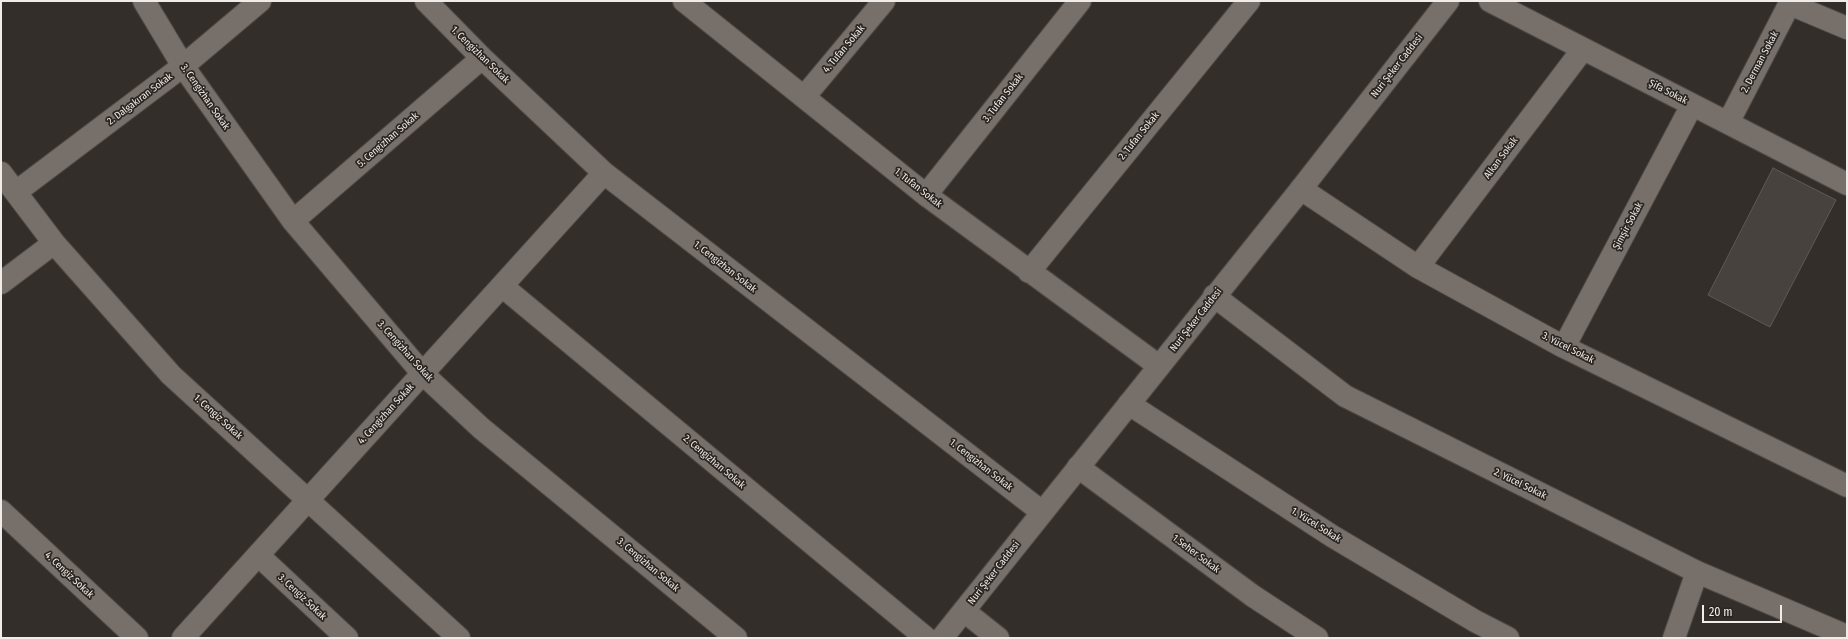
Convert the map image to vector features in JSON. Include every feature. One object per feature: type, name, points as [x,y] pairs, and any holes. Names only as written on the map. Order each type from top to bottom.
[{"type":"street","name":"3. Cengizhan Sokak","points":[[144,1],[183,66],[293,221],[423,374],[481,428],[736,638]]},
{"type":"street","name":"2. Dalgakıran Sokak","points":[[16,192],[183,66],[260,1]]},
{"type":"street","name":"1. Cengizhan Sokak","points":[[426,1],[482,58],[604,173],[1042,512]]},
{"type":"street","name":"1. Tufan Sokak","points":[[684,1],[926,196],[1159,366]]},
{"type":"street","name":"4. Tufan Sokak","points":[[804,97],[884,1]]},
{"type":"street","name":"3. Tufan Sokak","points":[[926,196],[1080,1]]},
{"type":"street","name":"2. Tufan Sokak","points":[[1029,272],[1249,1]]},
{"type":"street","name":"Nuri Şeker Caddesi","points":[[942,638],[1301,189],[1448,1]]},
{"type":"street","name":"Şifa Sokak","points":[[1490,1],[1847,184]]},
{"type":"street","points":[[1791,2],[1847,28]]},
{"type":"street","name":"2. Derman Sokak","points":[[1728,123],[1791,2]]},
{"type":"street","name":"Alkan Sokak","points":[[1418,267],[1583,49]]},
{"type":"street","name":"5. Cengizhan Sokak","points":[[293,221],[482,58]]},
{"type":"street","name":"Şimşir Sokak","points":[[1564,347],[1692,105]]},
{"type":"street","name":"1. Cengiz Sokak","points":[[1,173],[54,243],[171,374],[459,638]]},
{"type":"street","name":"4. Cengizhan Sokak","points":[[183,638],[604,173]]},
{"type":"street","name":"3. Yücel Sokak","points":[[1301,189],[1418,267],[1564,347],[1847,486]]},
{"type":"street","points":[[1,283],[54,243]]},
{"type":"street","name":"2. Cengizhan Sokak","points":[[502,286],[926,638]]},
{"type":"street","name":"2. Yücel Sokak","points":[[1214,296],[1345,396],[1697,572],[1847,636]]},
{"type":"street","name":"1. Yücel Sokak","points":[[1129,404],[1332,536],[1475,621],[1508,638]]},
{"type":"street","name":"1.Seher Sokak","points":[[1078,467],[1253,596],[1317,638]]},
{"type":"street","name":"4. Cengiz Sokak","points":[[1,511],[137,638]]},
{"type":"street","name":"3. Cengiz Sokak","points":[[258,555],[347,638]]},
{"type":"street","points":[[1674,638],[1697,572]]},
{"type":"street","points":[[964,611],[998,638]]},
{"type":"building","points":[[1773,168],[1836,200],[1770,327],[1708,295]]}]
